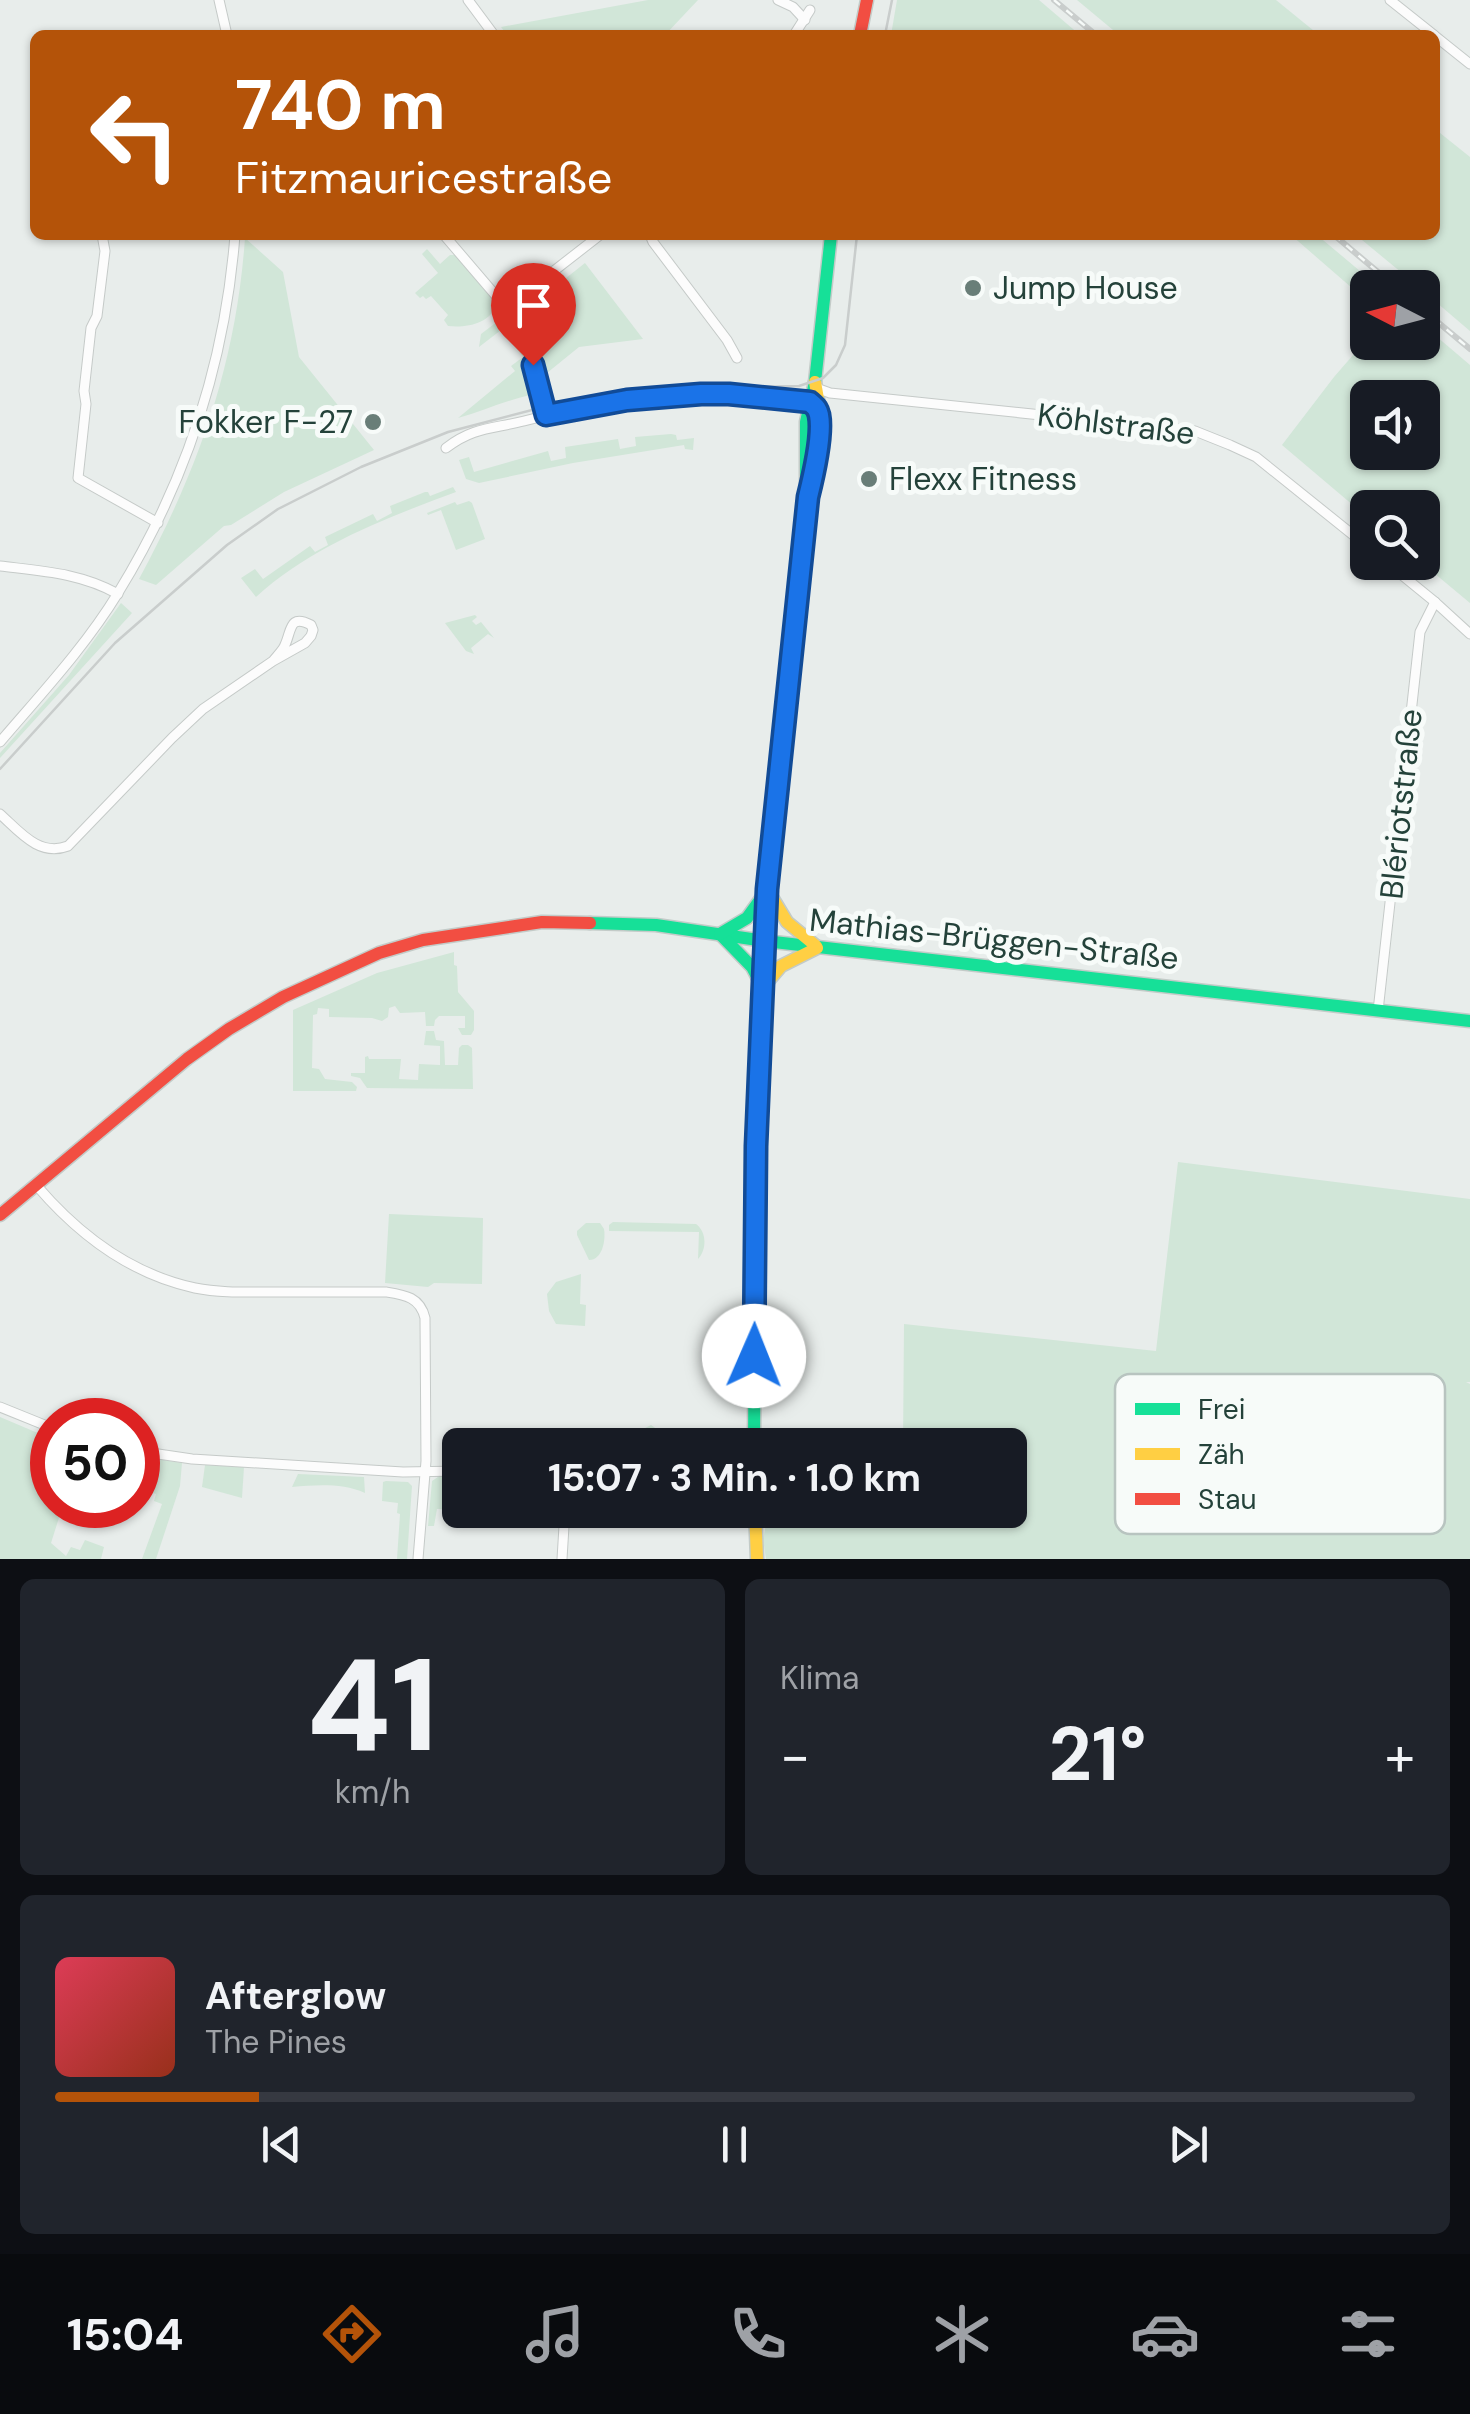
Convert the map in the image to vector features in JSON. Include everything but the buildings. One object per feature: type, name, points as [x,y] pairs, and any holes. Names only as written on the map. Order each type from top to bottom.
[{"type":"street","points":[[219,0],[226,30]]},
{"type":"street","points":[[468,0],[490,30]]},
{"type":"street","points":[[778,0],[808,15],[798,30]]},
{"type":"street","points":[[861,30],[867,0]]},
{"type":"street","points":[[1390,0],[1427,30]]},
{"type":"street","points":[[1411,0],[1411,16]]},
{"type":"street","points":[[1440,41],[1470,64]]},
{"type":"street","points":[[103,240],[106,252],[97,316],[90,328],[78,478],[158,523]]},
{"type":"street","points":[[0,742],[72,658],[118,594],[158,523],[188,452],[220,345],[235,240]]},
{"type":"street","points":[[448,240],[515,318],[527,342],[546,415]]},
{"type":"street","points":[[506,309],[594,240]]},
{"type":"street","points":[[653,240],[737,358]]},
{"type":"street","points":[[754,1428],[756,1146],[767,889],[807,502],[804,472],[815,406],[831,240]]},
{"type":"street","name":"Köhlstraße","points":[[446,448],[462,435],[596,404],[729,394],[815,406],[1195,431],[1256,458],[1350,533]]},
{"type":"street","points":[[0,566],[73,576],[118,594]]},
{"type":"street","points":[[1408,580],[1470,634]]},
{"type":"street","name":"Blériotstraße","points":[[1378,1010],[1420,632],[1435,602]]},
{"type":"street","points":[[0,814],[32,843],[47,850],[68,846],[204,710],[273,660],[306,643],[313,630],[310,625],[301,620],[295,622],[283,649],[273,660]]},
{"type":"street","points":[[763,987],[752,966],[720,934],[747,918],[767,889]]},
{"type":"street","points":[[763,987],[786,962],[818,948],[788,924],[767,889]]},
{"type":"street","name":"Mathias-Brüggen-Straße","points":[[0,1214],[187,1058],[282,997],[378,953],[423,940],[542,922],[656,925],[764,942],[1470,1021]]},
{"type":"street","points":[[37,1186],[90,1239],[114,1256],[170,1281],[224,1292],[386,1292],[412,1297],[425,1318],[426,1462],[418,1559]]},
{"type":"street","points":[[0,1407],[30,1419]]},
{"type":"street","points":[[160,1454],[403,1472],[442,1471]]},
{"type":"street","points":[[562,1559],[564,1528]]},
{"type":"street","points":[[756,1528],[757,1559]]},
{"type":"green space","points":[[648,0],[698,0],[670,30],[501,27]]},
{"type":"green space","points":[[897,0],[1039,0],[1074,30],[892,30]]},
{"type":"green space","points":[[1077,0],[1276,0],[1313,30],[1113,30]]},
{"type":"green space","points":[[1440,133],[1470,157],[1470,331],[1440,305],[1440,270],[1398,270],[1362,240],[1440,240]]},
{"type":"green space","points":[[247,240],[283,272],[299,357],[374,450],[284,492],[224,526],[156,585],[139,579],[197,456],[223,372]]},
{"type":"green space","points":[[1297,240],[1323,240],[1359,270],[1350,270],[1350,286]]},
{"type":"green space","points":[[427,249],[440,264],[456,255],[496,304],[489,316],[470,325],[448,326],[444,320],[448,315],[431,296],[420,298],[415,293],[438,273],[422,254]]},
{"type":"green space","points":[[585,263],[643,339],[579,347],[542,377],[522,313]]},
{"type":"green space","points":[[502,318],[508,320],[521,344],[531,395],[458,418],[515,371],[511,366],[523,357],[505,327],[479,347],[481,334]]},
{"type":"green space","points":[[1440,339],[1470,365],[1470,603],[1440,578],[1440,490],[1350,490],[1350,503],[1282,445],[1350,359],[1440,360]]},
{"type":"green space","points":[[671,434],[677,440],[694,438],[693,450],[685,449],[684,445],[479,483],[466,479],[459,460],[469,457],[474,472],[548,451],[551,461],[566,458],[565,447],[618,439],[620,449],[636,446],[635,437]]},
{"type":"green space","points":[[453,487],[456,492],[325,548],[256,597],[241,578],[255,569],[263,579],[310,546],[315,552],[328,545],[325,537],[373,514],[377,521],[392,513],[390,506],[425,492],[430,496]]},
{"type":"green space","points":[[455,502],[472,503],[485,539],[456,550],[441,510],[427,513]]},
{"type":"green space","points":[[121,603],[132,613],[0,758],[0,753],[69,675]]},
{"type":"green space","points":[[475,615],[472,621],[476,625],[481,622],[494,638],[488,634],[471,648],[474,654],[466,651],[445,623]]},
{"type":"green space","points":[[454,952],[458,992],[474,1011],[471,1035],[462,1035],[458,1028],[465,1028],[465,1016],[439,1016],[434,1026],[426,1026],[425,1012],[400,1013],[395,1006],[389,1008],[388,1017],[382,1021],[329,1017],[329,1009],[318,1008],[313,1015],[312,1068],[319,1069],[325,1079],[352,1082],[356,1091],[293,1091],[293,1010],[377,973]]},
{"type":"green space","points":[[426,1031],[434,1031],[436,1040],[444,1041],[445,1065],[458,1065],[462,1045],[472,1048],[473,1089],[367,1088],[360,1078],[351,1076],[365,1073],[368,1056],[401,1059],[399,1079],[418,1080],[419,1064],[440,1065],[440,1046],[424,1045]]},
{"type":"green space","points":[[1178,1162],[1470,1199],[1470,1382],[1466,1382],[1470,1384],[1470,1559],[766,1559],[765,1528],[1027,1528],[1027,1428],[903,1428],[904,1324],[1156,1351]]},
{"type":"green space","points":[[389,1214],[483,1218],[482,1284],[434,1283],[428,1287],[385,1283]]},
{"type":"green space","points":[[613,1222],[696,1224],[704,1236],[703,1251],[698,1259],[699,1232],[609,1231]]},
{"type":"green space","points":[[586,1223],[600,1223],[604,1229],[600,1253],[589,1260],[577,1235]]},
{"type":"green space","points":[[581,1274],[580,1304],[586,1305],[585,1326],[556,1324],[547,1294],[556,1282]]},
{"type":"green space","points":[[0,1417],[30,1430],[30,1528],[56,1528],[51,1543],[66,1556],[71,1547],[80,1550],[85,1540],[104,1547],[101,1559],[0,1559]]},
{"type":"green space","points":[[160,1460],[182,1463],[180,1486],[156,1559],[142,1559],[153,1528],[160,1528]]},
{"type":"green space","points":[[205,1465],[244,1467],[242,1498],[202,1487]]},
{"type":"green space","points":[[298,1474],[364,1477],[365,1493],[338,1486],[292,1487]]},
{"type":"green space","points":[[442,1475],[442,1509],[437,1509],[434,1526],[428,1526],[432,1481]]},
{"type":"green space","points":[[386,1481],[408,1482],[412,1486],[407,1559],[397,1559],[400,1514],[398,1503],[382,1501]]},
{"type":"tram line","points":[[886,30],[892,0]]},
{"type":"tram line","points":[[0,769],[115,643],[227,545],[278,509],[361,467],[448,432],[555,404],[661,389],[799,386],[823,378],[836,365],[845,345],[856,240]]},
{"type":"railway","points":[[1054,0],[1090,30]]},
{"type":"railway","points":[[1340,240],[1376,270]]},
{"type":"railway","points":[[1440,324],[1470,349]]},
{"type":"traffic: fast","points":[[806,489],[806,422],[815,382],[830,240]]},
{"type":"traffic: fast","points":[[754,1428],[756,1146],[767,889],[792,643]]},
{"type":"traffic: fast","points":[[720,934],[747,918],[765,893]]},
{"type":"traffic: fast","points":[[590,923],[656,925],[765,941],[1470,1021]]},
{"type":"traffic: fast","points":[[720,934],[752,967],[762,986]]},
{"type":"traffic: slow","points":[[792,643],[820,410],[815,382]]},
{"type":"traffic: slow","points":[[767,889],[787,922],[816,946]]},
{"type":"traffic: slow","points":[[763,987],[781,966],[817,948]]},
{"type":"traffic: slow","points":[[756,1528],[757,1559]]},
{"type":"traffic: jam","points":[[861,30],[867,0]]},
{"type":"traffic: jam","points":[[0,1215],[187,1059],[283,997],[379,953],[423,940],[542,922],[590,923]]},
{"type":"place","name":"Jump House","points":[[973,288]]},
{"type":"place","name":"Fokker F-27","points":[[373,422]]},
{"type":"place","name":"Flexx Fitness","points":[[869,479]]},
{"type":"route","points":[[533,365],[546,415],[627,400],[729,394],[810,402],[820,418],[808,497],[767,889],[756,1146],[754,1356]]}]
